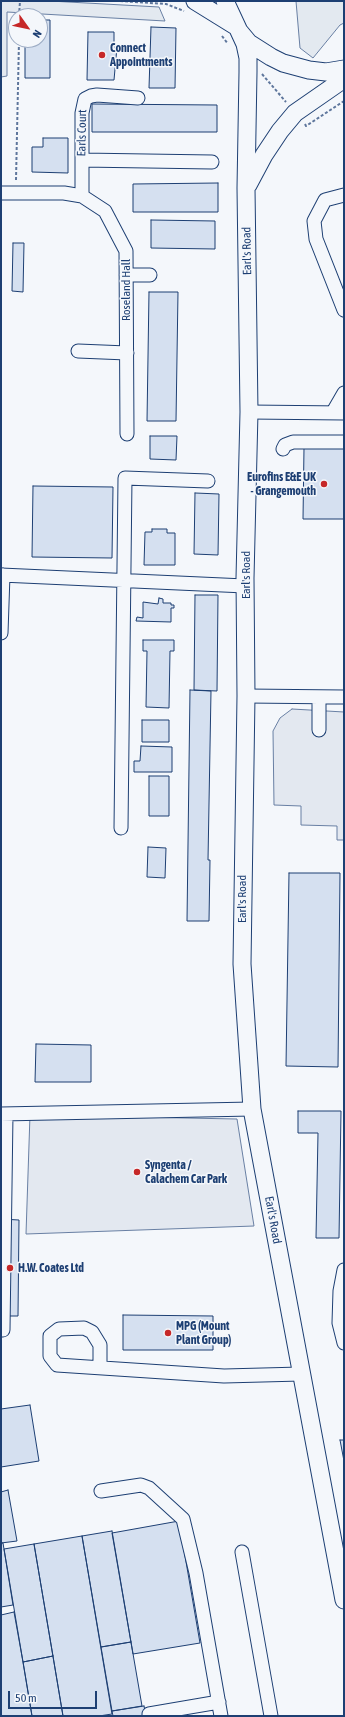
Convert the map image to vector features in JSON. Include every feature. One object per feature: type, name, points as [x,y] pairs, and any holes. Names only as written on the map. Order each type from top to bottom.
[{"type":"main road","points":[[195,1],[238,29]]},
{"type":"main road","points":[[225,1],[238,29],[249,43],[258,50],[283,63],[303,69],[320,71],[344,69]]},
{"type":"main road","name":"Earl's Road","points":[[238,29],[245,44],[248,58],[246,188],[249,412],[245,586],[246,696],[242,964],[252,1110],[344,1600]]},
{"type":"main road","points":[[246,188],[272,143],[295,113],[344,79]]},
{"type":"street","name":"Earls Court","points":[[82,196],[82,113],[84,99],[97,95],[138,98]]},
{"type":"street","points":[[82,160],[212,162]]},
{"type":"street","name":"Roseland Hall","points":[[1,193],[64,193],[82,196],[105,211],[126,250],[128,434]]},
{"type":"street","points":[[344,196],[325,200],[314,221],[316,239],[344,310]]},
{"type":"street","points":[[126,275],[150,275]]},
{"type":"street","points":[[78,351],[127,353]]},
{"type":"street","points":[[249,412],[339,413],[344,393]]},
{"type":"street","points":[[283,449],[285,445],[293,442],[344,442]]},
{"type":"street","points":[[121,828],[125,478],[208,480]]},
{"type":"street","points":[[1,633],[2,575],[245,586]]},
{"type":"street","points":[[246,696],[344,697]]},
{"type":"street","points":[[319,697],[319,730]]},
{"type":"street","points":[[1,1330],[3,1330],[4,1114],[252,1110]]},
{"type":"street","points":[[344,1270],[340,1291],[339,1323],[344,1343]]},
{"type":"street","points":[[100,1367],[224,1376],[301,1374]]},
{"type":"street","points":[[102,1491],[141,1485],[149,1488],[183,1519],[196,1573],[221,1716]]},
{"type":"street","points":[[242,1552],[272,1716]]},
{"type":"street","points":[[148,1714],[219,1702]]},
{"type":"path","points":[[16,193],[19,48]]},
{"type":"shaded area","points":[[1,1],[50,1],[159,7],[165,21],[48,14],[48,8],[8,8],[7,76],[1,77]]},
{"type":"shaded area","points":[[296,1],[344,1],[344,23],[340,25],[313,58],[300,48]]},
{"type":"shaded area","points":[[292,709],[344,712],[344,840],[337,840],[337,826],[301,825],[301,806],[274,805],[273,731],[280,718]]},
{"type":"shaded area","name":"Syngenta / Calachem Car Park","points":[[30,1115],[237,1119],[254,1226],[26,1234]]},
{"type":"building","points":[[48,20],[50,20],[50,78],[25,78],[25,48],[48,48]]},
{"type":"building","points":[[151,27],[176,28],[175,88],[149,88]]},
{"type":"building","name":"Connect Appointments","points":[[88,32],[114,32],[114,47],[117,47],[114,80],[87,80]]},
{"type":"building","points":[[92,104],[217,105],[217,132],[92,132]]},
{"type":"building","points":[[43,138],[68,138],[68,173],[32,172],[32,147],[43,147]]},
{"type":"building","points":[[218,183],[218,212],[133,212],[133,184]]},
{"type":"building","points":[[151,220],[215,221],[215,249],[151,248]]},
{"type":"building","points":[[13,243],[24,243],[23,292],[12,291]]},
{"type":"building","points":[[149,292],[178,292],[176,421],[147,421]]},
{"type":"building","points":[[150,436],[177,436],[176,460],[150,459]]},
{"type":"building","name":"Eurofins E&E UK - Grangemouth","points":[[304,448],[344,448],[344,519],[303,519]]},
{"type":"building","points":[[33,486],[113,487],[112,558],[32,557]]},
{"type":"building","points":[[195,493],[219,494],[218,555],[194,554]]},
{"type":"building","points":[[152,529],[167,529],[167,533],[175,533],[175,565],[144,565],[145,532],[152,532]]},
{"type":"building","points":[[195,595],[218,595],[217,691],[194,690]]},
{"type":"building","points":[[159,598],[163,599],[163,603],[171,603],[171,605],[174,605],[174,608],[171,608],[171,622],[136,621],[137,617],[143,618],[143,602],[158,604]]},
{"type":"building","points":[[143,640],[174,640],[174,651],[170,651],[169,708],[146,707],[147,651],[143,651]]},
{"type":"building","points":[[190,690],[211,691],[208,860],[210,860],[209,921],[187,921]]},
{"type":"building","points":[[142,720],[169,720],[169,742],[142,742]]},
{"type":"building","points":[[141,746],[172,747],[172,772],[134,772],[134,761],[140,761]]},
{"type":"building","points":[[149,776],[169,776],[169,816],[149,816]]},
{"type":"building","points":[[148,847],[166,848],[165,878],[147,877]]},
{"type":"building","points":[[289,873],[340,873],[338,1067],[286,1066]]},
{"type":"building","points":[[36,1044],[91,1045],[91,1082],[35,1082]]},
{"type":"building","points":[[298,1111],[341,1111],[339,1238],[316,1238],[318,1133],[298,1133]]},
{"type":"building","name":"H.W. Coates Ltd","points":[[1,1219],[19,1220],[18,1316],[1,1316]]},
{"type":"building","name":"MPG (Mount Plant Group)","points":[[123,1315],[213,1316],[213,1350],[123,1350]]},
{"type":"building","points":[[30,1405],[39,1461],[1,1467],[1,1409]]},
{"type":"building","points":[[340,1440],[344,1440],[344,1461]]},
{"type":"building","points":[[8,1490],[17,1541],[1,1543],[1,1492]]},
{"type":"building","points":[[179,1521],[200,1643],[133,1654],[112,1533]]},
{"type":"building","points":[[112,1531],[131,1642],[101,1647],[82,1536]]},
{"type":"building","points":[[82,1536],[112,1714],[99,1716],[63,1716],[34,1544]]},
{"type":"building","points":[[1,1543],[3,1543],[13,1605],[1,1607]]},
{"type":"building","points":[[34,1544],[53,1656],[23,1662],[4,1549]]},
{"type":"building","points":[[14,1612],[32,1716],[1,1716],[1,1615]]},
{"type":"building","points":[[131,1642],[142,1706],[112,1711],[101,1647]]},
{"type":"building","points":[[53,1656],[63,1716],[32,1716],[23,1662]]},
{"type":"building","points":[[144,1706],[146,1716],[113,1716],[112,1711]]},
{"type":"place","name":"Connect Appointments","points":[[102,55]]},
{"type":"place","name":"Eurofins E&E UK - Grangemouth","points":[[324,484]]},
{"type":"place","name":"Syngenta / Calachem Car Park","points":[[137,1172]]},
{"type":"place","name":"H.W. Coates Ltd","points":[[10,1268]]},
{"type":"place","name":"MPG (Mount Plant Group)","points":[[168,1333]]}]
